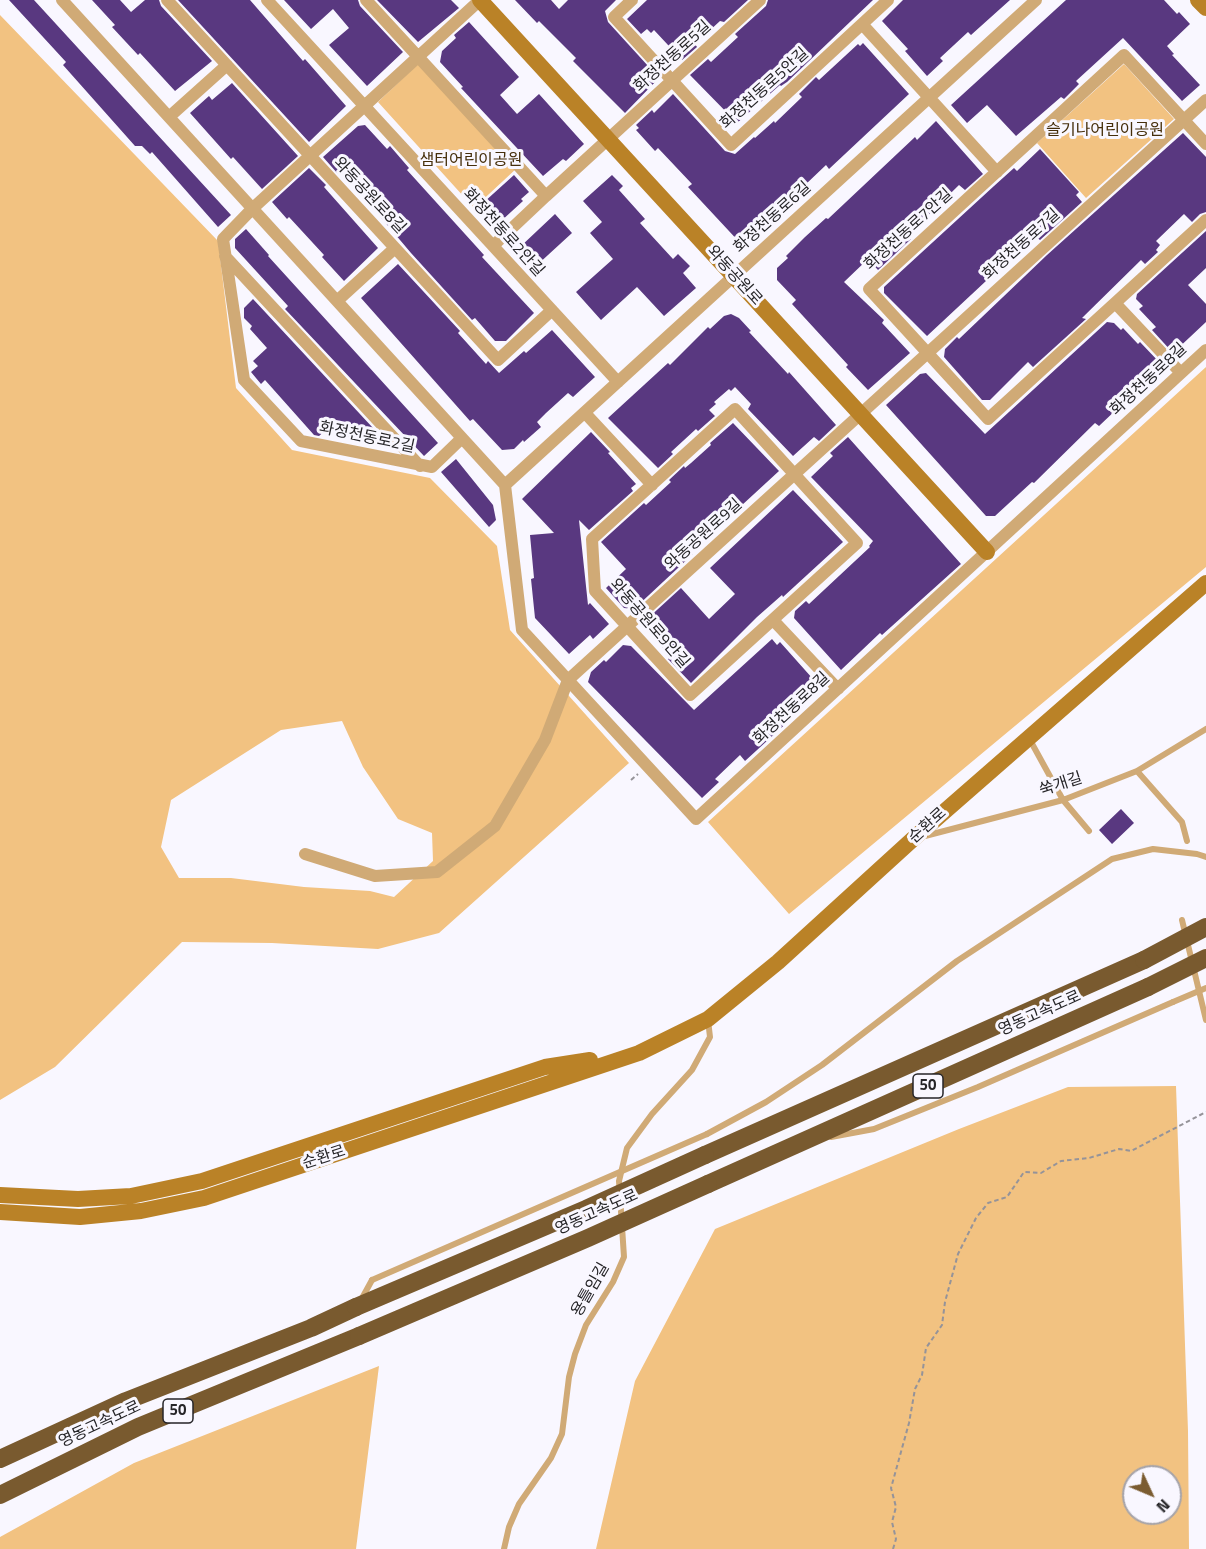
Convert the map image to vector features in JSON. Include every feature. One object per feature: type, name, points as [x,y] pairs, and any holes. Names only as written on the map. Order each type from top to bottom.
[{"type":"highway","name":"영동고속도로","points":[[0,1459],[126,1401],[311,1328],[586,1209],[1144,960],[1206,927]]},
{"type":"highway","name":"영동고속도로","points":[[0,1495],[138,1427],[588,1238],[1148,987],[1206,958]]},
{"type":"main road","name":"와동공원로","points":[[480,0],[987,552]]},
{"type":"main road","points":[[1198,0],[1206,8]]},
{"type":"main road","name":"순환로","points":[[0,1212],[80,1217],[141,1211],[204,1198],[639,1053],[708,1019],[778,962],[913,839],[1206,583]]},
{"type":"main road","name":"순환로","points":[[0,1195],[78,1198],[131,1196],[202,1181],[545,1067],[639,1053]]},
{"type":"street","points":[[62,0],[505,485]]},
{"type":"street","name":"와동공원로8길","points":[[166,0],[498,360],[552,310]]},
{"type":"street","name":"화정천동로2안길","points":[[267,0],[618,382]]},
{"type":"street","points":[[366,0],[546,196]]},
{"type":"street","name":"화정천동로2길","points":[[420,466],[302,441],[244,380],[223,239],[252,208],[480,0]]},
{"type":"street","name":"화정천동로5안길","points":[[632,0],[614,17],[731,145],[888,0]]},
{"type":"street","name":"화정천동로5길","points":[[609,138],[760,0]]},
{"type":"street","name":"화정천동로6길","points":[[505,485],[1036,0]]},
{"type":"street","points":[[862,24],[997,172]]},
{"type":"street","name":"화정천동로7안길","points":[[1206,144],[1125,55],[869,289],[988,419],[1206,220]]},
{"type":"street","points":[[169,117],[226,65]]},
{"type":"street","name":"화정천동로7길","points":[[861,414],[1206,100]]},
{"type":"street","points":[[493,246],[609,138]]},
{"type":"street","points":[[337,301],[395,248]]},
{"type":"street","name":"화정천동로2길","points":[[225,256],[420,466]]},
{"type":"street","points":[[1115,303],[1181,374]]},
{"type":"street","name":"화정천동로8길","points":[[505,485],[522,630],[696,819],[1206,350]]},
{"type":"street","name":"와동공원로9안길","points":[[735,409],[795,475],[857,543],[690,695],[595,591],[592,539],[735,409]]},
{"type":"street","points":[[585,413],[652,485]]},
{"type":"street","name":"와동공원로9길","points":[[568,680],[861,414]]},
{"type":"street","points":[[420,466],[432,467],[462,438]]},
{"type":"street","points":[[772,620],[838,689]]},
{"type":"street","points":[[305,854],[375,876],[437,872],[495,826],[545,740],[568,680]]},
{"type":"lane","name":"쑥개길","points":[[913,839],[1064,800],[1137,771],[1206,729]]},
{"type":"lane","points":[[1029,737],[1064,800],[1089,831]]},
{"type":"lane","points":[[1137,771],[1182,822],[1187,842]]},
{"type":"lane","points":[[356,1307],[372,1280],[707,1134],[766,1102],[822,1065],[957,961],[1112,859],[1153,849],[1206,857]]},
{"type":"lane","points":[[1182,920],[1206,1020]]},
{"type":"lane","points":[[804,1142],[874,1129],[978,1087],[1206,988]]},
{"type":"lane","name":"용틀임길","points":[[504,1549],[509,1527],[519,1504],[551,1458],[562,1434],[569,1377],[575,1354],[586,1325],[613,1282],[624,1257],[620,1181],[627,1148],[652,1114],[692,1070],[710,1037],[708,1019]]},
{"type":"path","points":[[893,1549],[896,1539],[892,1522],[896,1507],[891,1488],[909,1423],[915,1389],[922,1375],[926,1348],[942,1325],[945,1302],[958,1254],[976,1218],[988,1203],[1007,1197],[1024,1172],[1041,1173],[1061,1161],[1089,1158],[1119,1149],[1131,1151],[1206,1112]]},
{"type":"green space","points":[[0,15],[218,241],[236,388],[292,450],[430,478],[497,546],[510,630],[629,763],[439,933],[378,949],[272,943],[182,942],[55,1067],[0,1100]],"holes":[[[342,721],[363,767],[398,819],[432,833],[433,861],[394,897],[370,891],[304,887],[231,878],[179,878],[161,847],[171,800],[281,730]]]},
{"type":"green space","name":"샘터어린이공원","points":[[420,62],[517,168],[474,208],[378,102]]},
{"type":"green space","name":"슬기나어린이공원","points":[[1124,64],[1174,119],[1086,198],[1037,143]]},
{"type":"green space","points":[[1206,367],[1206,567],[789,914],[708,822]]},
{"type":"green space","points":[[1176,1086],[1188,1431],[1189,1549],[596,1549],[635,1381],[715,1229],[1068,1087]]},
{"type":"green space","points":[[379,1366],[356,1549],[0,1549],[0,1537],[134,1463]]},
{"type":"building","points":[[9,0],[34,0],[231,215],[218,227],[152,152],[150,154],[142,146],[135,146],[63,65],[66,62]]},
{"type":"building","points":[[92,0],[120,0],[131,12],[145,0],[159,0],[161,6],[212,61],[175,91],[112,27],[115,25]]},
{"type":"building","points":[[178,0],[250,0],[346,106],[309,142]]},
{"type":"building","points":[[284,0],[358,0],[360,6],[403,52],[367,86],[329,45],[349,28],[333,9],[311,29]]},
{"type":"building","points":[[377,0],[451,0],[459,8],[418,42]]},
{"type":"building","points":[[515,0],[551,0],[559,9],[568,0],[616,0],[605,11],[608,22],[659,78],[625,113],[573,61],[576,58]]},
{"type":"building","points":[[647,0],[748,0],[724,22],[720,21],[695,44],[697,47],[682,60],[654,30],[651,33],[647,29],[641,34],[627,19]]},
{"type":"building","points":[[768,0],[873,0],[787,82],[780,85],[737,123],[690,75],[708,59],[711,62],[738,37],[735,34],[766,6]]},
{"type":"building","points":[[903,0],[1010,0],[971,35],[968,32],[940,58],[943,61],[927,76],[905,51],[908,49],[882,21]]},
{"type":"building","points":[[1066,0],[1164,0],[1190,24],[1167,46],[1174,54],[1172,55],[1200,85],[1182,101],[1123,38],[1076,81],[1079,84],[1064,99],[1061,97],[1016,136],[987,105],[967,123],[951,105]]},
{"type":"building","points":[[469,22],[519,77],[500,95],[517,114],[539,94],[584,144],[566,161],[563,159],[543,176],[461,88],[463,87],[440,62],[442,51],[456,38],[454,35]]},
{"type":"building","points":[[863,43],[909,94],[829,169],[826,165],[742,245],[688,187],[692,184],[658,148],[655,151],[636,130],[639,128],[636,125],[652,110],[654,113],[673,94],[725,151],[735,154],[774,121],[775,123],[802,97],[799,94],[816,77],[819,80],[858,44],[860,46]]},
{"type":"building","points":[[232,83],[298,156],[262,189],[233,157],[231,159],[190,113],[209,96],[212,100]]},
{"type":"building","points":[[936,121],[983,174],[965,190],[959,185],[908,235],[911,239],[878,270],[868,259],[844,282],[884,320],[882,323],[910,353],[868,390],[792,304],[796,300],[777,280],[777,268],[805,237],[826,218],[828,219],[915,137],[917,140]]},
{"type":"building","points":[[365,125],[387,149],[390,146],[409,168],[407,170],[484,255],[482,257],[534,313],[506,341],[495,341],[475,318],[472,320],[345,175],[340,172],[338,174],[323,157],[358,126]]},
{"type":"building","points":[[1183,133],[1206,157],[1206,212],[1200,214],[1192,222],[1184,214],[1156,241],[1160,245],[1156,250],[1158,252],[1145,264],[1141,260],[1082,318],[1086,319],[1033,367],[1028,362],[990,400],[982,400],[944,357],[945,349],[957,337],[959,339],[1047,255]]},
{"type":"building","points":[[1040,149],[1079,192],[1076,195],[1082,202],[1040,240],[1036,237],[1018,255],[1016,253],[927,336],[884,293],[884,287],[1014,168],[1017,171]]},
{"type":"building","points":[[309,168],[378,248],[344,281],[322,257],[324,255],[272,202]]},
{"type":"building","points":[[514,175],[529,192],[521,199],[523,201],[500,222],[483,203]]},
{"type":"building","points":[[612,175],[623,186],[619,190],[645,219],[640,223],[673,259],[678,254],[690,266],[683,273],[696,288],[664,316],[637,287],[601,320],[576,292],[613,259],[590,233],[602,222],[583,201]]},
{"type":"building","points":[[555,214],[572,233],[536,266],[520,247]]},
{"type":"building","points":[[246,229],[438,443],[424,456],[285,309],[288,306],[235,248],[235,239]]},
{"type":"building","points":[[1206,231],[1206,268],[1188,285],[1206,304],[1206,322],[1173,353],[1152,330],[1156,327],[1139,309],[1143,306],[1136,299],[1137,294]]},
{"type":"building","points":[[398,264],[460,331],[458,333],[486,364],[488,361],[499,373],[552,330],[595,377],[573,397],[568,393],[546,413],[537,422],[541,427],[524,442],[523,440],[514,449],[502,450],[473,419],[470,421],[361,298]]},
{"type":"building","points":[[253,299],[386,442],[382,446],[349,438],[334,423],[319,436],[314,435],[265,380],[261,384],[251,372],[258,366],[253,361],[267,348],[250,329],[252,326],[244,318],[244,308]]},
{"type":"building","points":[[731,314],[739,318],[751,331],[749,332],[788,374],[789,372],[836,425],[819,441],[814,437],[793,456],[748,409],[751,404],[735,387],[731,391],[729,389],[714,402],[716,404],[709,410],[715,416],[698,431],[696,429],[671,452],[673,454],[658,468],[608,418],[668,363],[670,365],[708,327],[710,329],[724,316]]},
{"type":"building","points":[[1107,322],[1114,323],[1121,330],[1123,328],[1161,364],[1116,406],[1118,408],[1099,426],[1095,423],[1034,483],[1032,482],[995,516],[986,516],[886,405],[920,374],[926,373],[985,434]]},
{"type":"building","points":[[733,423],[779,471],[691,552],[693,554],[634,609],[624,608],[606,588],[626,569],[601,542],[644,503],[646,505],[671,482],[669,480],[684,466],[685,468],[691,463]]},
{"type":"building","points":[[591,432],[636,484],[631,488],[633,491],[589,530],[579,520],[588,605],[590,603],[609,624],[593,639],[590,635],[569,654],[535,618],[530,535],[554,533],[522,499]]},
{"type":"building","points":[[848,437],[961,564],[882,635],[880,633],[841,670],[794,618],[795,611],[806,601],[809,604],[870,547],[873,541],[811,477],[833,456],[830,453]]},
{"type":"building","points":[[456,459],[493,505],[496,520],[489,527],[441,472]]},
{"type":"building","points":[[793,490],[843,542],[783,597],[782,595],[757,617],[691,683],[668,659],[671,657],[645,628],[646,620],[681,588],[709,619],[735,594],[710,568]]},
{"type":"building","points":[[772,639],[777,645],[780,642],[821,688],[745,761],[740,755],[715,779],[719,782],[702,798],[588,682],[591,672],[604,660],[606,662],[623,645],[631,646],[694,710]]},
{"type":"building","points":[[1121,809],[1134,823],[1112,844],[1099,830]]}]
